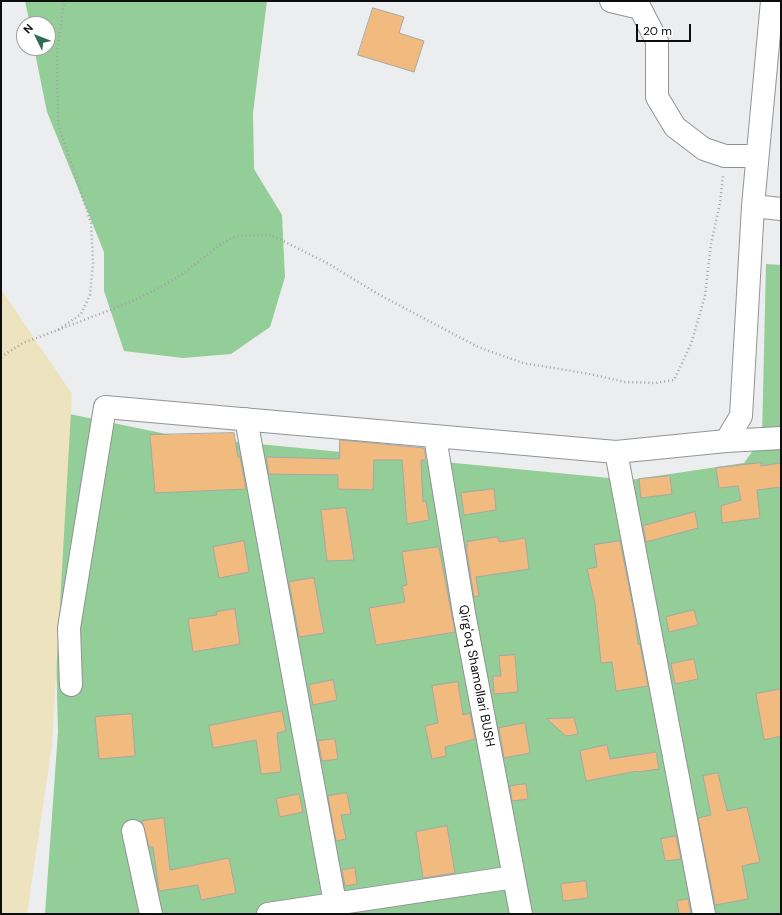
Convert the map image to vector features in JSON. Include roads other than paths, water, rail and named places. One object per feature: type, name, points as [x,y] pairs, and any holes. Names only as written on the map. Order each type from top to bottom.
[{"type":"street","points":[[611,1],[640,8],[657,41],[657,97],[675,127],[704,149],[725,156],[757,156]]},
{"type":"street","points":[[726,441],[741,416],[753,206],[772,1]]},
{"type":"street","points":[[753,206],[781,209]]},
{"type":"street","points":[[71,686],[69,628],[105,407],[616,452],[726,441],[781,438]]},
{"type":"street","points":[[246,419],[336,909]]},
{"type":"street","name":"Qirg'oq Shamollari BUSH","points":[[435,436],[464,613],[521,914]]},
{"type":"street","points":[[616,452],[704,914]]},
{"type":"street","points":[[133,831],[151,914]]},
{"type":"street","points":[[268,914],[336,909],[514,877]]}]
